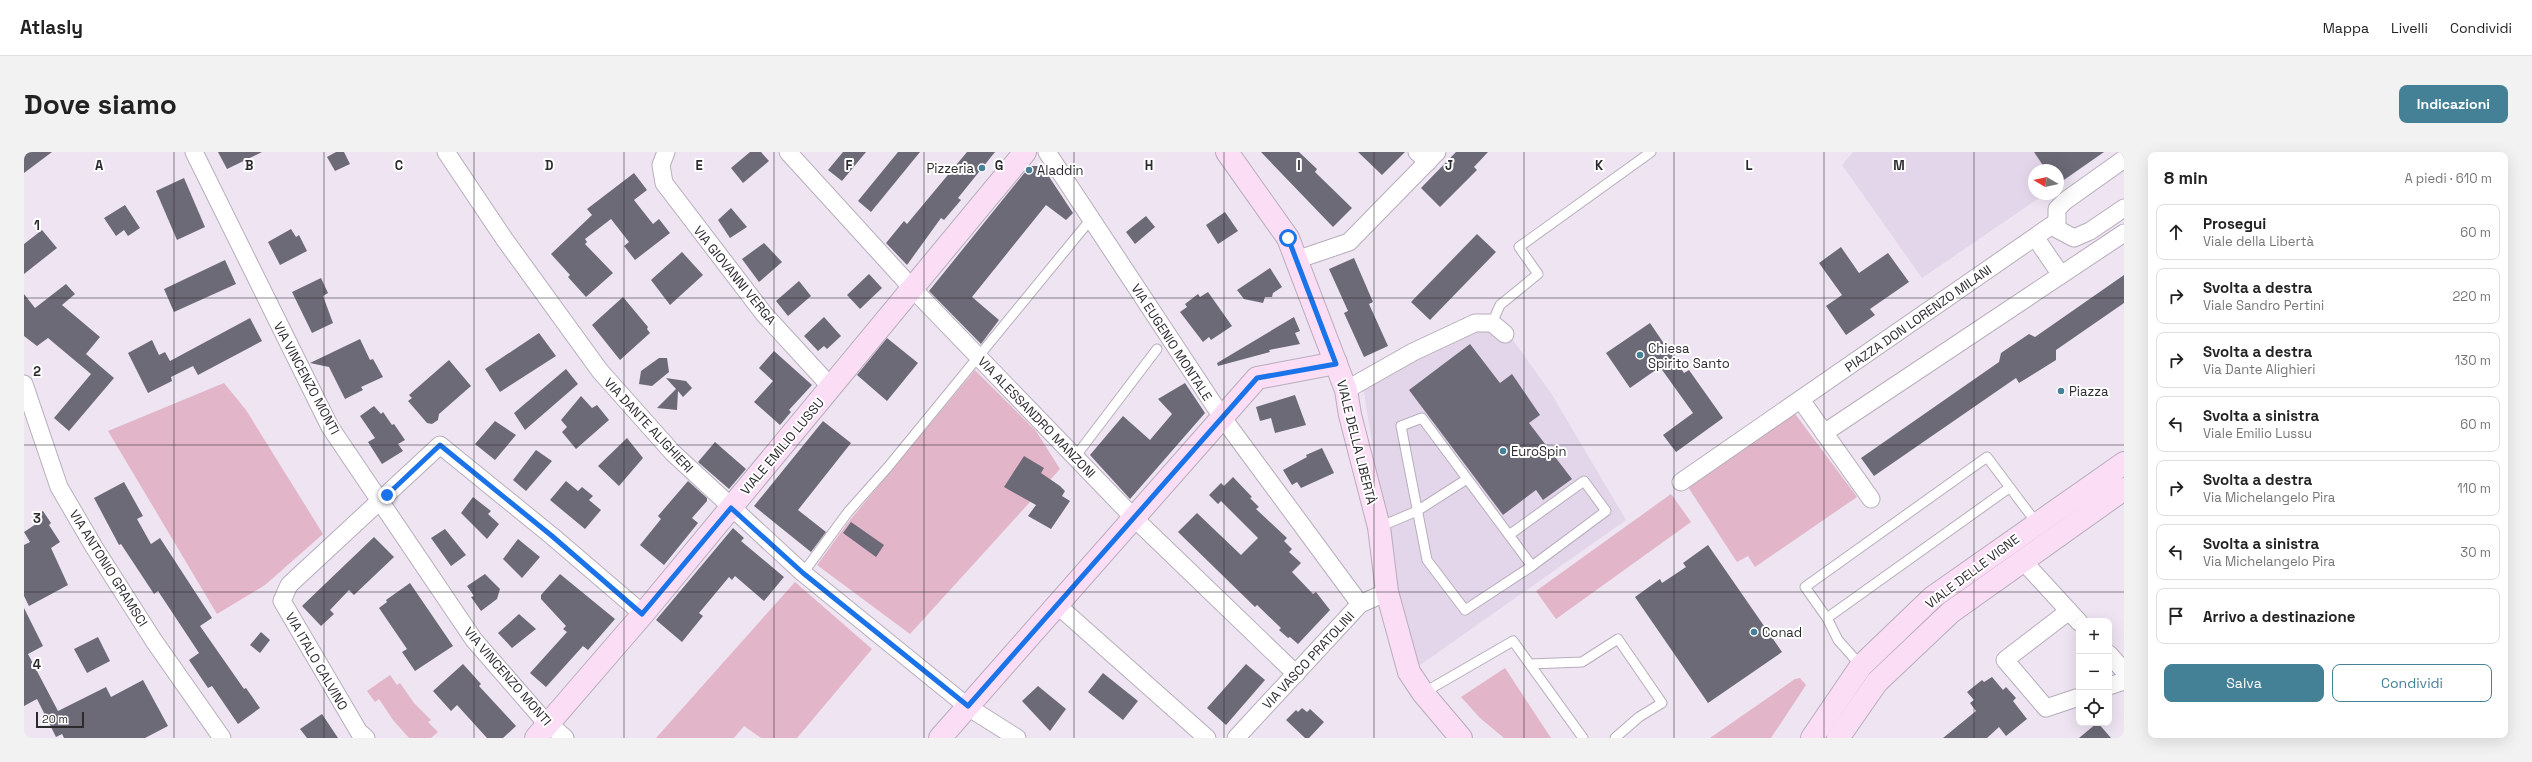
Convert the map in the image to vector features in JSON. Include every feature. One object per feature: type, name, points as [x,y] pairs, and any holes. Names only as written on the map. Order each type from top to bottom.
[{"type":"street","name":"VIA VINCENZO MONTI","points":[[194,152],[330,427],[381,500],[474,640],[542,731],[565,738]]},
{"type":"street","name":"VIA DANTE ALIGHIERI","points":[[446,152],[505,240],[600,371],[673,453],[803,573],[968,706],[1017,738]]},
{"type":"street","name":"VIA GIOVANNI VERGA","points":[[666,152],[661,165],[664,183],[764,314],[831,387]]},
{"type":"street","name":"VIA ALESSANDRO MANZONI","points":[[788,152],[912,288],[1133,517],[1296,674]]},
{"type":"street","name":"VIALE EMILIO LUSSU","points":[[542,731],[731,508],[1025,152]]},
{"type":"street","name":"VIA EUGENIO MONTALE","points":[[1047,152],[1222,417],[1360,604]]},
{"type":"street","name":"VIALE DELLA LIBERTÀ","points":[[1229,153],[1288,238],[1346,390],[1350,415],[1379,527],[1387,592],[1409,672],[1422,694],[1461,738]]},
{"type":"street","points":[[1296,260],[1349,242],[1427,155]]},
{"type":"street","points":[[2124,159],[2065,201],[2057,209],[2057,229],[2074,238],[2090,231],[2124,208]]},
{"type":"street","name":"PIAZZA DON LORENZO MILANI","points":[[1681,482],[2056,223]]},
{"type":"street","points":[[1824,432],[2124,233]]},
{"type":"street","points":[[2035,237],[2061,275]]},
{"type":"street","points":[[1346,390],[1413,352],[1475,323],[1498,328]]},
{"type":"street","points":[[940,738],[1056,604],[1257,378],[1336,364]]},
{"type":"street","name":"VIA ANTONIO GRAMSCI","points":[[24,384],[59,487],[94,547],[154,641],[222,738]]},
{"type":"street","points":[[1801,400],[1871,499]]},
{"type":"street","points":[[381,500],[440,445],[552,536],[642,614]]},
{"type":"street","name":"VIALE DELLE VIGNE","points":[[1812,738],[1861,666],[1933,597],[2124,463]]},
{"type":"street","name":"VIALE DELLE VIGNE","points":[[1838,738],[1877,682],[1951,612],[2124,489]]},
{"type":"street","name":"VIA ITALO CALVINO","points":[[366,738],[360,732],[282,601],[289,585],[381,500]]},
{"type":"street","points":[[2023,560],[2074,616],[2005,660],[2046,708],[2076,698]]},
{"type":"street","name":"VIA VASCO PRATOLINI","points":[[1236,738],[1360,604],[1387,592]]},
{"type":"street","points":[[1056,604],[1207,738]]},
{"type":"street","points":[[2112,657],[2124,671]]},
{"type":"street","points":[[2112,685],[2124,681]]},
{"type":"lane","points":[[1498,328],[1500,305],[1538,274],[1520,247],[1651,152]]},
{"type":"lane","points":[[803,573],[848,512],[888,467],[1091,219]]},
{"type":"lane","points":[[1075,457],[1157,349]]},
{"type":"lane","points":[[1509,536],[1584,480],[1606,511],[1532,566],[1465,610],[1427,560],[1401,426],[1422,418],[1509,536],[1532,566]]},
{"type":"lane","points":[[1877,682],[1838,640],[1827,618],[1805,587],[1987,457],[2050,541]]},
{"type":"lane","points":[[1379,527],[1417,511],[1467,479]]},
{"type":"lane","points":[[1827,618],[2009,488]]},
{"type":"lane","points":[[1530,664],[1582,662],[1618,638],[1662,703],[1639,717],[1615,738]]},
{"type":"lane","points":[[1422,694],[1513,641],[1583,738]]},
{"type":"shaded area","points":[[1853,152],[2104,152],[2064,181],[2064,164],[2028,164],[2028,200],[2036,200],[1922,278],[1842,165]]},
{"type":"shaded area","points":[[1489,327],[1510,336],[1551,393],[1626,520],[1416,668],[1395,587],[1362,380],[1463,329]]},
{"type":"shaded area","points":[[975,370],[1036,431],[1060,469],[910,634],[817,565],[850,520]]},
{"type":"shaded area","points":[[224,383],[246,410],[323,534],[265,585],[217,614],[108,431]]},
{"type":"shaded area","points":[[1793,411],[1857,497],[1755,567],[1748,556],[1737,562],[1686,484]]},
{"type":"shaded area","points":[[1671,494],[1691,522],[1556,619],[1536,591]]},
{"type":"shaded area","points":[[795,582],[872,649],[797,738],[761,738],[744,726],[734,738],[656,738]]},
{"type":"shaded area","points":[[1505,668],[1551,738],[1504,738],[1480,718],[1461,697]]},
{"type":"shaded area","points":[[390,675],[397,685],[400,683],[414,703],[431,720],[428,722],[438,732],[431,738],[409,738],[393,720],[379,699],[375,702],[367,691]]},
{"type":"shaded area","points":[[1800,678],[1806,685],[1771,738],[1710,738],[1795,679]]},
{"type":"building","points":[[24,152],[52,152],[24,173]]},
{"type":"building","points":[[218,152],[262,152],[227,169]]},
{"type":"building","points":[[336,152],[344,152],[350,164],[335,171],[327,157]]},
{"type":"building","points":[[750,152],[761,152],[769,161],[743,183],[731,168]]},
{"type":"building","points":[[843,152],[866,152],[842,181],[828,170]]},
{"type":"building","points":[[898,152],[920,152],[871,212],[858,201]]},
{"type":"building","points":[[967,152],[995,152],[958,198],[961,200],[944,220],[941,218],[907,265],[886,243],[904,221],[907,224]]},
{"type":"building","points":[[1261,152],[1299,152],[1317,169],[1315,172],[1352,208],[1333,227]]},
{"type":"building","points":[[1358,152],[1405,152],[1382,175]]},
{"type":"building","points":[[1456,152],[1488,152],[1474,167],[1477,170],[1440,207],[1421,188]]},
{"type":"building","points":[[2034,152],[2104,152],[2064,180],[2064,164],[2042,164]]},
{"type":"building","points":[[1030,166],[1042,166],[1073,213],[1066,220],[1046,205],[972,297],[999,320],[981,344],[929,291]]},
{"type":"building","points":[[634,173],[647,190],[634,200],[653,224],[659,219],[670,233],[635,260],[624,246],[629,242],[611,219],[585,239],[587,242],[585,244],[613,273],[586,297],[568,277],[570,275],[551,254],[592,215],[587,209]]},
{"type":"building","points":[[184,178],[205,227],[177,240],[156,191]]},
{"type":"building","points":[[125,205],[140,228],[128,236],[124,230],[116,236],[104,218]]},
{"type":"building","points":[[731,208],[747,227],[730,238],[718,220]]},
{"type":"building","points":[[1225,212],[1238,231],[1218,244],[1206,225]]},
{"type":"building","points":[[1146,216],[1155,227],[1135,244],[1126,232]]},
{"type":"building","points":[[291,229],[296,237],[299,235],[307,251],[280,265],[268,242]]},
{"type":"building","points":[[42,230],[57,248],[24,274],[24,244]]},
{"type":"building","points":[[1477,234],[1496,252],[1430,320],[1411,302]]},
{"type":"building","points":[[764,243],[782,262],[759,282],[742,259]]},
{"type":"building","points":[[1841,247],[1859,273],[1888,253],[1909,282],[1870,309],[1875,315],[1846,335],[1826,306],[1842,295],[1819,263]]},
{"type":"building","points":[[682,252],[703,275],[670,305],[651,280]]},
{"type":"building","points":[[1354,258],[1373,302],[1369,304],[1388,346],[1364,357],[1344,313],[1348,311],[1329,269]]},
{"type":"building","points":[[225,260],[236,284],[174,312],[164,289]]},
{"type":"building","points":[[1270,268],[1282,287],[1273,293],[1272,297],[1265,297],[1263,303],[1244,299],[1237,290]]},
{"type":"building","points":[[869,274],[882,288],[860,309],[847,295]]},
{"type":"building","points":[[2124,275],[2124,303],[2056,350],[2056,360],[2019,383],[2016,378],[1874,476],[1861,458],[1999,362],[2001,353],[2029,334],[2035,337]]},
{"type":"building","points":[[321,278],[328,293],[323,296],[333,323],[312,333],[292,292]]},
{"type":"building","points":[[799,281],[811,296],[788,316],[776,301]]},
{"type":"building","points":[[66,284],[75,294],[62,305],[100,337],[86,354],[114,378],[69,431],[54,418],[91,374],[48,338],[37,346],[24,336],[24,294],[35,308]]},
{"type":"building","points":[[1208,292],[1232,326],[1211,340],[1209,337],[1203,342],[1180,312],[1187,307],[1185,304],[1198,294],[1200,297]]},
{"type":"building","points":[[623,297],[648,327],[647,329],[650,333],[620,360],[592,325]]},
{"type":"building","points":[[824,317],[841,336],[827,349],[824,346],[818,351],[804,336]]},
{"type":"building","points":[[1294,317],[1300,331],[1295,333],[1300,344],[1269,350],[1270,352],[1218,366],[1217,363]]},
{"type":"building","points":[[250,318],[262,341],[198,375],[193,366],[171,377],[172,381],[148,393],[128,353],[152,340],[159,355],[165,352],[170,361]]},
{"type":"building","points":[[1650,323],[1684,373],[1689,370],[1723,418],[1676,452],[1663,435],[1693,413],[1660,367],[1630,388],[1606,353]]},
{"type":"building","points":[[539,333],[556,356],[500,392],[485,369]]},
{"type":"building","points":[[887,338],[918,363],[887,401],[857,375]]},
{"type":"building","points":[[360,339],[370,360],[373,359],[383,377],[361,387],[363,390],[345,399],[329,367],[310,363]]},
{"type":"building","name":"EuroSpin","points":[[1470,344],[1500,383],[1512,374],[1540,415],[1529,423],[1572,479],[1543,500],[1536,490],[1503,515],[1409,390]]},
{"type":"building","points":[[774,351],[812,385],[789,410],[791,412],[780,425],[754,402],[773,381],[759,368]]},
{"type":"building","points":[[659,358],[667,358],[669,372],[652,386],[639,384],[641,371]]},
{"type":"building","points":[[449,360],[471,386],[439,414],[438,420],[432,424],[427,423],[408,401],[412,398],[409,395]]},
{"type":"building","points":[[566,369],[578,384],[525,430],[514,413]]},
{"type":"building","points":[[666,378],[686,381],[692,388],[683,397],[678,391],[677,410],[657,408],[676,389]]},
{"type":"building","points":[[1185,383],[1205,413],[1130,499],[1090,455],[1123,416],[1150,440],[1172,414],[1158,399]]},
{"type":"building","points":[[1295,395],[1306,425],[1275,433],[1271,418],[1260,421],[1256,407]]},
{"type":"building","points":[[581,396],[592,408],[597,405],[609,420],[576,449],[562,432],[567,427],[561,420]]},
{"type":"building","points":[[374,406],[381,414],[383,412],[392,425],[394,424],[405,440],[398,444],[403,451],[382,464],[368,442],[375,438],[360,416]]},
{"type":"building","points":[[495,421],[516,435],[495,460],[475,444]]},
{"type":"building","points":[[823,421],[851,443],[798,510],[826,532],[811,552],[754,506]]},
{"type":"building","points":[[627,438],[643,458],[619,486],[598,466]]},
{"type":"building","points":[[715,442],[746,469],[729,489],[698,462]]},
{"type":"building","points":[[1322,448],[1334,473],[1301,488],[1297,482],[1292,485],[1283,470],[1307,457],[1306,455]]},
{"type":"building","points":[[536,450],[552,461],[526,491],[513,480]]},
{"type":"building","points":[[1024,456],[1044,468],[1041,473],[1060,486],[1065,491],[1062,496],[1070,501],[1051,529],[1028,516],[1036,505],[1004,487]]},
{"type":"building","points":[[1233,477],[1252,497],[1250,498],[1259,507],[1256,509],[1287,538],[1284,541],[1292,549],[1289,552],[1301,563],[1292,572],[1313,594],[1316,592],[1330,610],[1298,644],[1279,630],[1281,628],[1257,605],[1255,607],[1178,532],[1197,513],[1241,555],[1258,538],[1221,501],[1218,504],[1209,495],[1221,483],[1224,486]]},
{"type":"building","points":[[566,481],[578,491],[582,487],[593,496],[589,500],[601,510],[585,529],[550,500]]},
{"type":"building","points":[[688,481],[707,498],[707,501],[692,518],[698,523],[664,565],[640,545],[661,519],[658,516]]},
{"type":"building","points":[[124,482],[143,516],[137,519],[151,544],[160,538],[212,618],[200,626],[244,689],[246,688],[260,708],[238,724],[212,686],[208,688],[189,660],[199,653],[158,591],[154,594],[121,544],[119,545],[94,498]]},
{"type":"building","points":[[473,497],[491,511],[488,514],[499,524],[487,539],[461,513]]},
{"type":"building","points":[[43,511],[51,523],[49,525],[60,542],[51,548],[68,585],[29,606],[24,596],[24,545],[30,542],[24,532],[36,524],[32,518]]},
{"type":"building","points":[[851,522],[884,545],[876,557],[843,533]]},
{"type":"building","points":[[733,528],[744,538],[741,541],[784,577],[764,601],[735,576],[732,580],[729,577],[699,613],[703,616],[682,642],[656,620]]},
{"type":"building","points":[[445,529],[466,555],[451,566],[431,538]]},
{"type":"building","points":[[374,537],[394,557],[354,595],[349,590],[330,610],[334,614],[321,626],[302,606]]},
{"type":"building","points":[[518,539],[540,557],[522,578],[503,559]]},
{"type":"building","points":[[1708,545],[1782,652],[1708,703],[1635,597],[1660,579],[1662,583],[1686,567],[1683,563]]},
{"type":"building","points":[[485,574],[500,589],[497,599],[481,611],[471,597],[474,596],[467,586]]},
{"type":"building","points":[[560,574],[615,619],[588,650],[583,646],[546,687],[530,673],[567,632],[563,629],[566,626],[541,599],[541,595]]},
{"type":"building","points":[[410,583],[453,646],[415,671],[402,652],[407,649],[379,608],[387,602],[386,600]]},
{"type":"building","points":[[24,608],[43,646],[28,654],[58,711],[106,687],[111,697],[143,680],[168,726],[145,738],[64,738],[62,734],[56,737],[37,699],[24,706]]},
{"type":"building","points":[[519,614],[536,629],[512,648],[498,633]]},
{"type":"building","points":[[261,632],[270,640],[260,653],[250,645]]},
{"type":"building","points":[[98,637],[110,661],[87,673],[74,649]]},
{"type":"building","points":[[463,664],[481,684],[479,686],[516,726],[503,738],[487,738],[457,705],[451,711],[433,691]]},
{"type":"building","points":[[1246,664],[1265,680],[1226,725],[1207,708]]},
{"type":"building","points":[[1103,673],[1138,701],[1123,720],[1088,692]]},
{"type":"building","points":[[1992,677],[2003,690],[2006,687],[2016,698],[2013,701],[2027,719],[2006,736],[1999,727],[1987,738],[1943,738],[1976,711],[1970,703],[1974,700],[1967,692],[1982,680],[1984,682]]},
{"type":"building","points":[[1038,686],[1066,709],[1050,731],[1022,701]]},
{"type":"building","points":[[1302,708],[1307,712],[1310,709],[1324,722],[1309,738],[1305,738],[1286,720],[1296,710],[1298,712]]},
{"type":"building","points":[[322,714],[338,738],[307,738],[300,729]]},
{"type":"building","points":[[2093,726],[2101,726],[2111,738],[2079,738]]},
{"type":"place","name":"Pizzeria","points":[[982,168]]},
{"type":"place","name":"Aladdin","points":[[1029,170]]},
{"type":"place","name":"Chiesa Spirito Santo","points":[[1640,355]]},
{"type":"place","name":"Piazza","points":[[2061,391]]},
{"type":"place","name":"EuroSpin","points":[[1503,451]]},
{"type":"place","name":"Conad","points":[[1754,632]]},
{"type":"route","points":[[387,495],[440,445],[552,536],[642,614],[731,508],[803,573],[968,706],[1119,532],[1257,378],[1336,364],[1288,238]]}]
